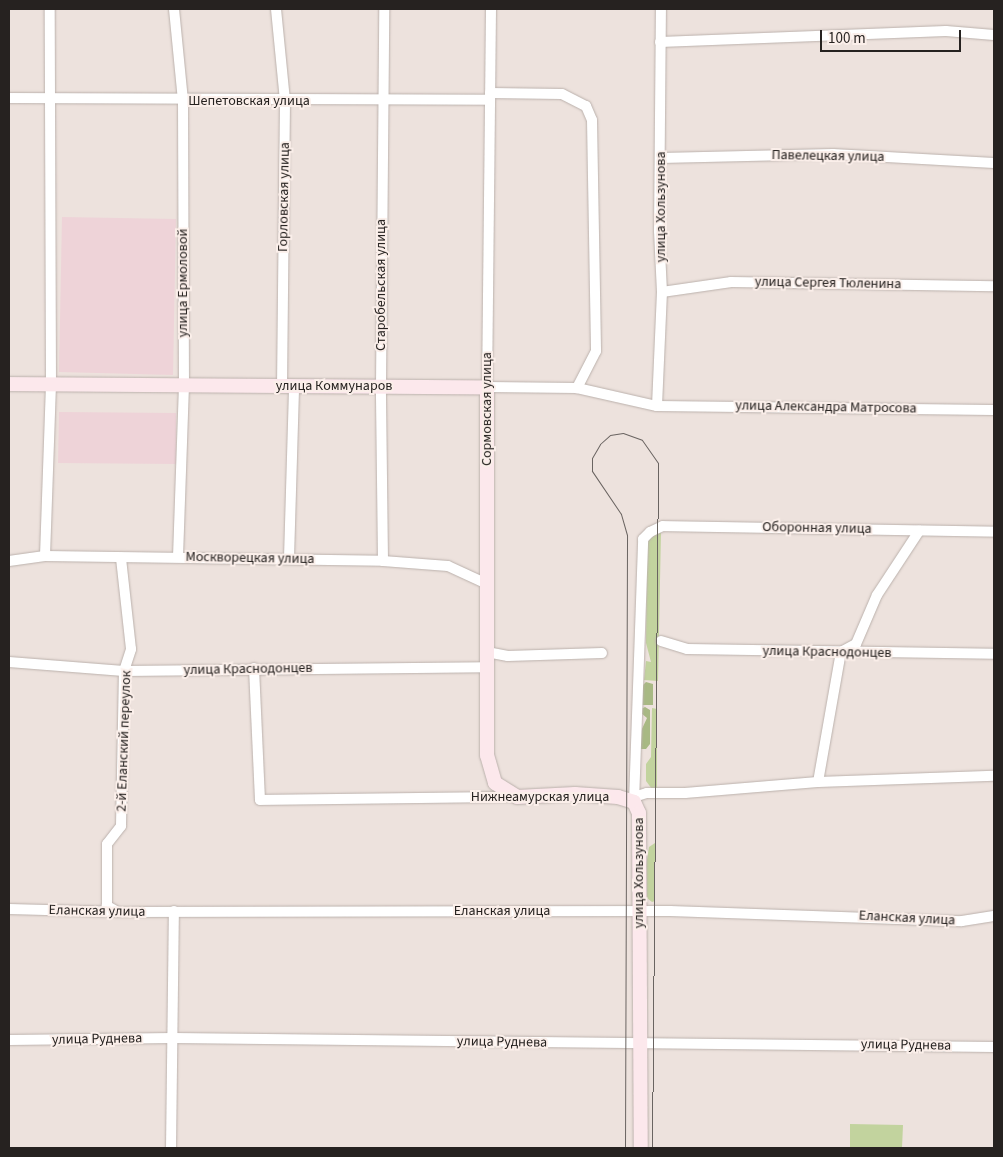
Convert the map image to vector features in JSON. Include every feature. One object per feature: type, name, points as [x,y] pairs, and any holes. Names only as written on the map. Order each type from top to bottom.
[{"type":"street","points":[[45,556],[51,385],[52,97],[50,9]]},
{"type":"street","name":"улица Ермоловой","points":[[174,9],[183,101],[184,385],[178,557]]},
{"type":"street","name":"Горловская улица","points":[[276,9],[285,101],[289,558]]},
{"type":"street","name":"Старобельская улица","points":[[383,562],[380,386],[384,9]]},
{"type":"street","name":"Сормовская улица","points":[[491,9],[487,387],[487,755],[495,783],[517,796]]},
{"type":"street","name":"улица Хользунова","points":[[657,406],[662,292],[661,9]]},
{"type":"street","points":[[660,42],[946,31],[994,36]]},
{"type":"street","name":"Шепетовская улица","points":[[9,98],[52,97],[183,101],[382,101],[562,94],[586,106],[592,120],[596,351],[577,388]]},
{"type":"street","name":"Павелецкая улица","points":[[661,158],[833,154],[994,162]]},
{"type":"street","name":"улица Сергея Тюленина","points":[[662,292],[731,282],[994,286]]},
{"type":"street","name":"улица Коммунаров","points":[[9,384],[577,388],[657,406]]},
{"type":"street","name":"улица Александра Матросова","points":[[657,406],[994,410]]},
{"type":"street","name":"Оборонная улица","points":[[643,539],[662,526],[994,532]]},
{"type":"street","points":[[818,782],[841,652],[856,644],[877,595],[919,530]]},
{"type":"street","name":"улица Хользунова","points":[[641,1148],[639,911],[641,828],[634,802],[643,539]]},
{"type":"street","name":"Москворецкая улица","points":[[9,560],[45,556],[289,558],[383,562],[448,566],[487,584]]},
{"type":"street","name":"2-й Еланский переулок","points":[[119,912],[107,906],[107,844],[121,826],[124,671],[131,649],[121,558]]},
{"type":"street","name":"улица Краснодонцев","points":[[661,641],[686,649],[994,654]]},
{"type":"street","points":[[487,652],[508,656],[602,653]]},
{"type":"street","name":"улица Краснодонцев","points":[[9,662],[124,671],[487,666]]},
{"type":"street","name":"Нижнеамурская улица","points":[[254,668],[260,800],[584,794],[634,802]]},
{"type":"street","points":[[634,802],[637,796],[647,792],[685,793],[818,782],[994,776]]},
{"type":"street","name":"Еланская улица","points":[[9,909],[119,912],[639,911],[849,915],[962,921],[994,916]]},
{"type":"street","points":[[171,1148],[174,911]]},
{"type":"street","name":"улица Руднева","points":[[9,1040],[173,1038],[994,1047]]},
{"type":"shaded area","points":[[62,217],[176,219],[173,375],[59,372]]},
{"type":"shaded area","points":[[59,412],[176,413],[176,464],[58,463]]},
{"type":"green space","points":[[661,532],[658,681],[644,680],[646,661],[651,662],[646,643],[647,540]]},
{"type":"green space","points":[[646,682],[653,684],[653,705],[641,705],[643,685]]},
{"type":"green space","points":[[645,707],[650,710],[650,744],[646,749],[641,749],[640,733],[647,718],[641,713],[641,709]]},
{"type":"green space","points":[[652,708],[657,709],[657,788],[652,789],[646,781],[646,764],[651,757]]},
{"type":"green space","points":[[655,843],[655,901],[652,902],[647,898],[646,866],[649,847]]},
{"type":"green space","points":[[850,1124],[903,1125],[902,1148],[850,1148]]},
{"type":"tram line","points":[[625,1148],[627,535],[621,514],[592,471],[592,458],[600,444],[610,435],[623,433],[642,440],[658,463],[652,1148]]}]
